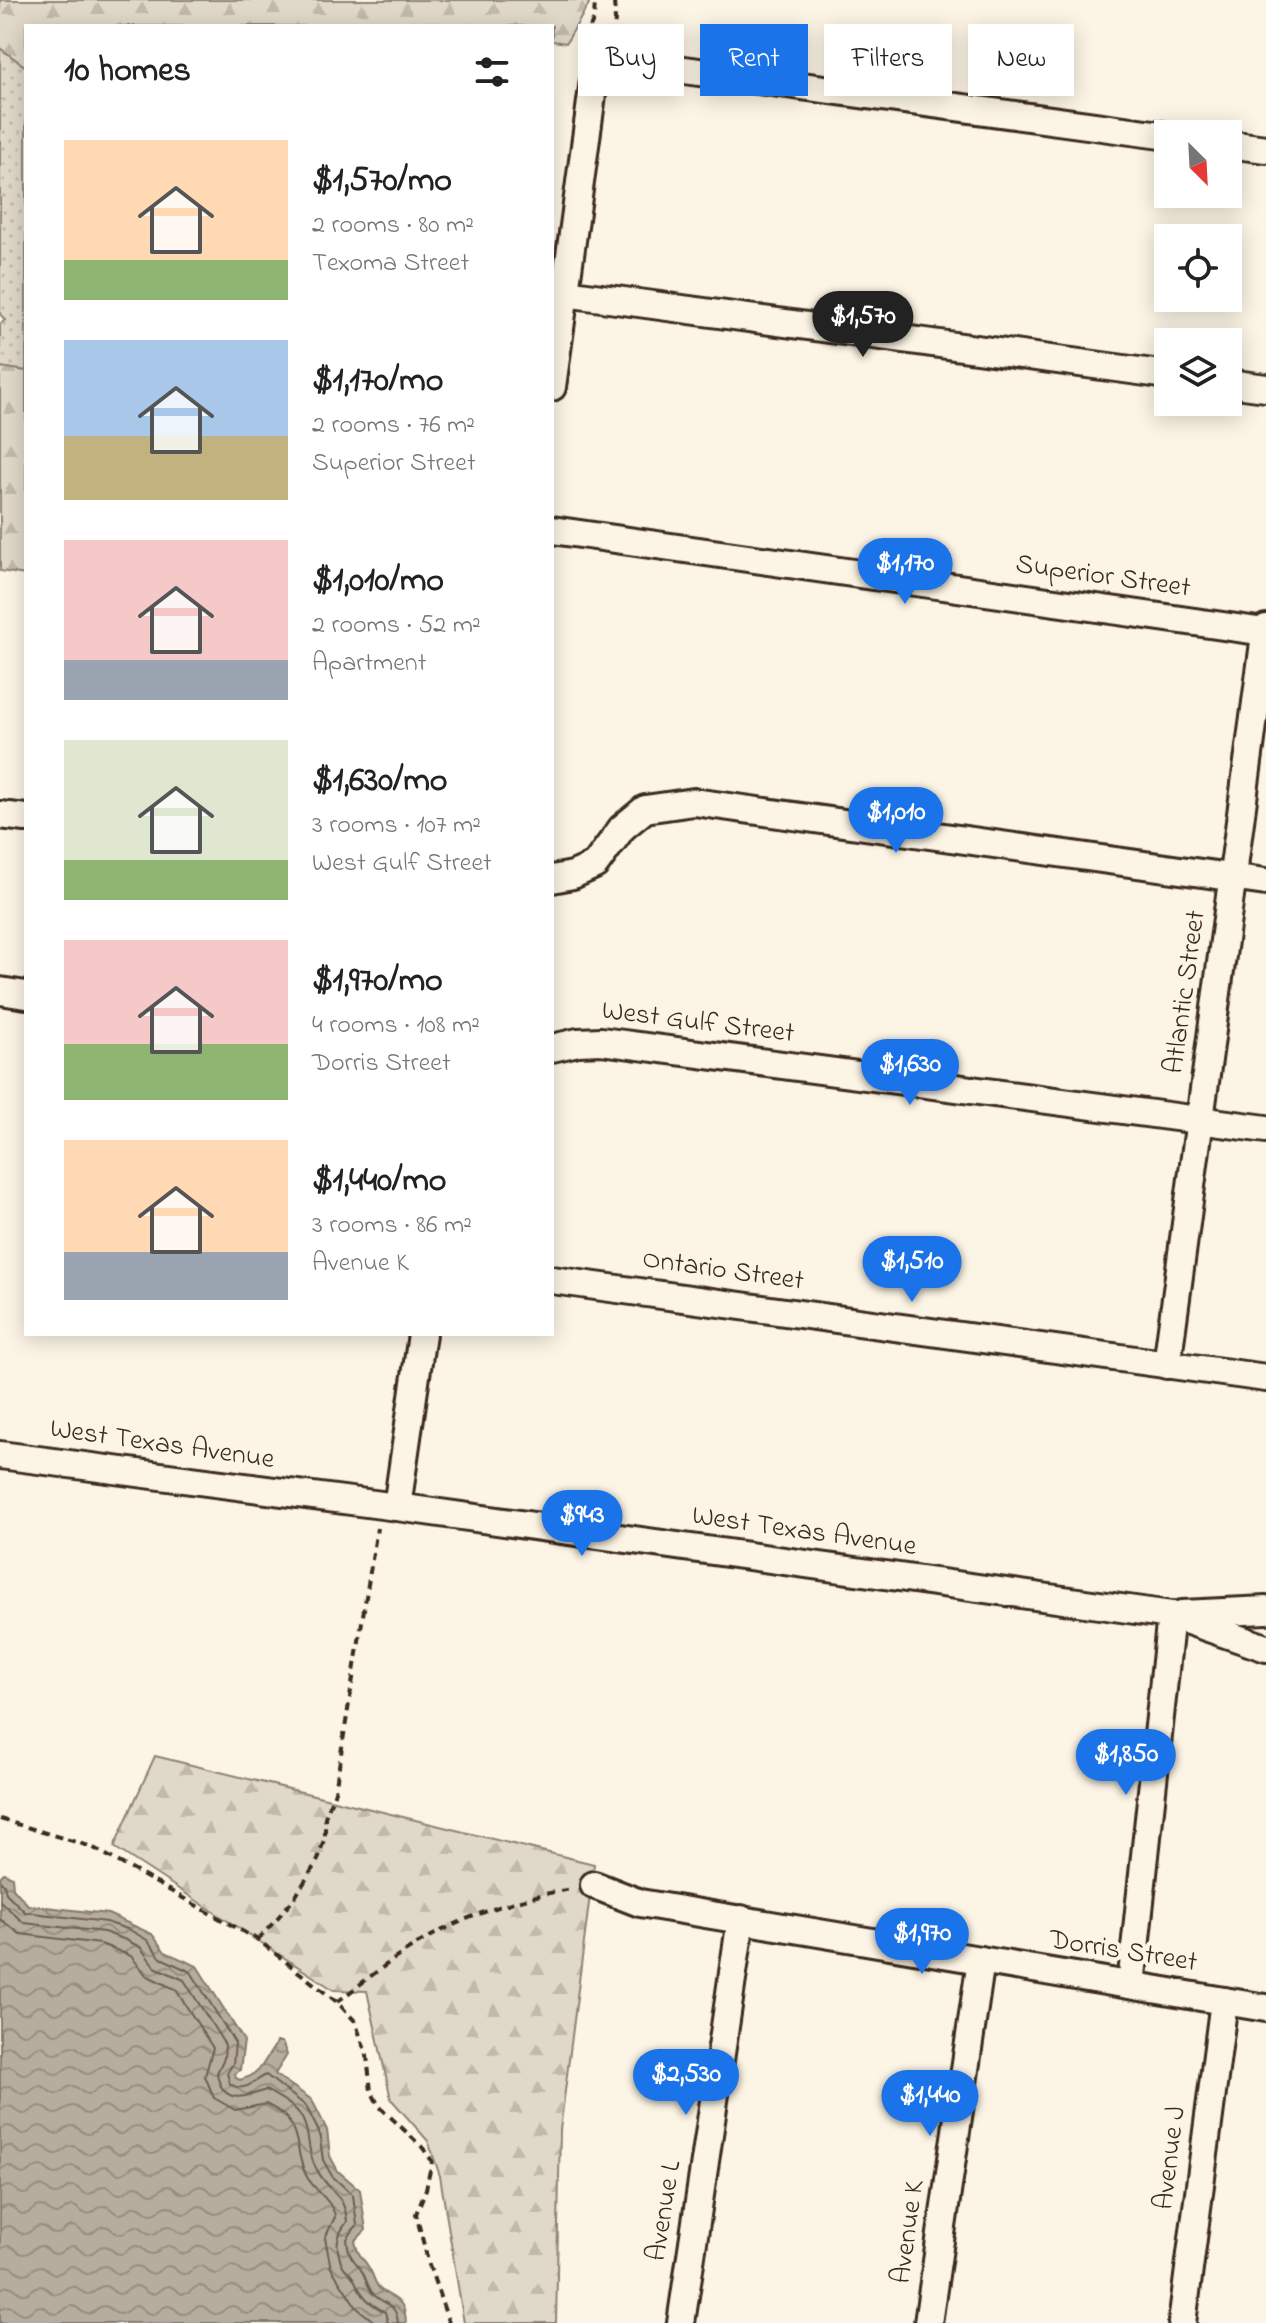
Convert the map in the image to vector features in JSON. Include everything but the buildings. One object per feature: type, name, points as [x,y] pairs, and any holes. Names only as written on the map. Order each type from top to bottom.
[{"type":"street","points":[[684,61],[1154,134]]},
{"type":"street","points":[[554,373],[591,96]]},
{"type":"street","points":[[1242,146],[1266,149]]},
{"type":"street","points":[[565,293],[1154,373]]},
{"type":"street","points":[[1242,385],[1266,388]]},
{"type":"street","name":"Superior Street","points":[[554,530],[1266,630]]},
{"type":"street","name":"Atlantic Street","points":[[1167,1365],[1266,630]]},
{"type":"street","points":[[554,879],[573,875],[595,865],[622,828],[645,809],[694,802],[1266,882]]},
{"type":"street","points":[[0,815],[24,818]]},
{"type":"street","points":[[0,991],[24,995]]},
{"type":"street","name":"West Gulf Street","points":[[554,1048],[601,1041],[1266,1129]]},
{"type":"street","name":"Ontario Street","points":[[554,1280],[1266,1378]]},
{"type":"street","points":[[389,1507],[422,1336]]},
{"type":"street","name":"West Texas Avenue","points":[[0,1455],[1171,1615],[1266,1610]]},
{"type":"street","points":[[1131,1985],[1171,1615]]},
{"type":"street","name":"West Texas Avenue","points":[[1171,1615],[1266,1648]]},
{"type":"street","name":"Dorris Street","points":[[594,1885],[640,1903],[1266,2008]]},
{"type":"street","name":"Avenue L","points":[[681,2323],[741,1919]]},
{"type":"street","name":"Avenue K","points":[[928,2323],[981,1960]]},
{"type":"street","name":"Avenue J","points":[[1182,2323],[1224,2001]]},
{"type":"path","points":[[595,0],[595,24]]},
{"type":"path","points":[[613,24],[614,0]]},
{"type":"path","points":[[258,1940],[294,1899],[318,1860],[325,1836],[325,1817],[335,1791],[389,1507]]},
{"type":"path","points":[[0,1819],[92,1847],[258,1940],[337,2002],[355,2021],[367,2056],[371,2091],[379,2106],[423,2148],[432,2161],[416,2214],[449,2323]]},
{"type":"path","points":[[337,2002],[413,1947],[463,1921],[510,1904],[561,1890],[594,1885]]},
{"type":"green space","points":[[0,0],[586,0],[589,4],[566,43],[554,41],[554,24],[24,24],[24,66],[0,48]]},
{"type":"green space","points":[[0,48],[24,66],[24,371],[0,367],[0,324],[5,320],[0,314]]},
{"type":"green space","points":[[0,367],[24,371],[24,575],[0,571]]},
{"type":"green space","points":[[155,1756],[594,1864],[560,2130],[556,2323],[464,2323],[440,2176],[428,2141],[391,2099],[367,1991],[334,1990],[114,1847]]},
{"type":"water","points":[[4,1873],[12,1877],[13,1888],[28,1905],[108,1914],[152,1934],[165,1952],[197,1966],[244,2041],[236,2078],[240,2080],[251,2076],[261,2067],[277,2042],[282,2042],[287,2055],[275,2074],[312,2100],[327,2130],[330,2156],[338,2171],[360,2190],[366,2230],[355,2241],[358,2251],[379,2288],[402,2305],[406,2323],[0,2323],[0,1877]]}]
